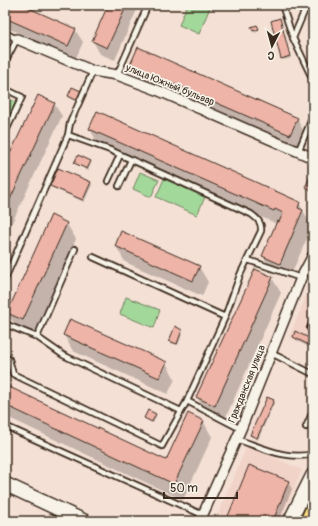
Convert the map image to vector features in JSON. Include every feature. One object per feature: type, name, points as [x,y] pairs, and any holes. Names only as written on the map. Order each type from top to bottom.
[{"type":"main road","points":[[308,521],[313,510]]},
{"type":"street","name":"улица Южный бульвар","points":[[17,39],[93,71],[117,75],[157,90],[313,158]]},
{"type":"street","name":"Гражданская улица","points":[[201,518],[241,429],[301,278],[313,255]]},
{"type":"street","points":[[290,521],[313,474]]},
{"type":"street","points":[[5,484],[67,515],[84,521]]},
{"type":"lane","points":[[117,75],[148,5]]},
{"type":"lane","points":[[282,5],[293,38],[313,78]]},
{"type":"lane","points":[[293,38],[307,5]]},
{"type":"lane","points":[[5,33],[17,39],[5,62]]},
{"type":"lane","points":[[5,279],[68,135],[70,123],[93,71]]},
{"type":"lane","points":[[5,89],[22,97],[5,133]]},
{"type":"lane","points":[[298,152],[313,116]]},
{"type":"lane","points":[[5,357],[9,360],[13,374],[162,446],[187,400],[224,317],[240,275],[262,231],[262,226],[251,214],[120,155],[68,135]]},
{"type":"lane","points":[[108,181],[120,155]]},
{"type":"lane","points":[[119,186],[131,160]]},
{"type":"lane","points":[[36,337],[75,249]]},
{"type":"lane","points":[[93,257],[224,317]]},
{"type":"lane","points":[[248,260],[301,278]]},
{"type":"lane","points":[[310,328],[313,321]]},
{"type":"lane","points":[[5,324],[36,337],[63,355],[181,411]]},
{"type":"lane","points":[[271,353],[313,374]]},
{"type":"lane","points":[[187,400],[241,429]]},
{"type":"lane","points":[[306,427],[313,411]]},
{"type":"lane","points":[[5,426],[201,518]]},
{"type":"lane","points":[[236,439],[287,456],[313,454]]},
{"type":"shaded area","points":[[313,280],[313,347],[289,337]]},
{"type":"shaded area","points":[[247,446],[302,470],[280,521],[215,521]]},
{"type":"green space","points":[[187,5],[211,5],[199,34],[179,25]]},
{"type":"green space","points":[[5,97],[16,102],[5,124]]},
{"type":"green space","points":[[140,172],[159,180],[151,197],[133,189]]},
{"type":"green space","points":[[164,179],[205,197],[197,215],[156,197]]},
{"type":"green space","points":[[126,297],[160,310],[154,328],[120,314]]},
{"type":"building","points":[[5,5],[22,5],[76,29],[68,46],[5,18]]},
{"type":"building","points":[[108,5],[127,5],[107,48],[92,41]]},
{"type":"building","points":[[280,18],[290,56],[281,59],[271,21]]},
{"type":"building","points":[[257,25],[259,29],[253,31],[251,27]]},
{"type":"building","points":[[138,47],[298,118],[290,135],[130,65]]},
{"type":"building","points":[[72,87],[81,91],[76,100],[68,96]]},
{"type":"building","points":[[38,95],[55,103],[5,210],[5,164]]},
{"type":"building","points":[[97,111],[300,202],[298,208],[303,210],[280,264],[262,256],[277,221],[279,222],[283,213],[275,209],[274,211],[89,129]]},
{"type":"building","points":[[78,155],[91,161],[87,169],[74,163]]},
{"type":"building","points":[[58,168],[91,182],[83,200],[50,186]]},
{"type":"building","points":[[311,175],[313,176],[313,192],[305,187]]},
{"type":"building","points":[[51,215],[67,223],[23,320],[7,313]]},
{"type":"building","points":[[121,231],[200,266],[193,281],[115,246]]},
{"type":"building","points":[[255,269],[273,277],[215,406],[196,397]]},
{"type":"building","points":[[70,319],[167,362],[159,378],[63,335]]},
{"type":"building","points":[[175,326],[182,330],[177,344],[169,341]]},
{"type":"building","points":[[295,331],[313,340],[313,347],[293,337]]},
{"type":"building","points":[[5,385],[166,460],[188,413],[204,421],[174,484],[5,405]]},
{"type":"building","points":[[267,397],[274,400],[257,438],[250,435]]},
{"type":"building","points":[[148,410],[156,414],[152,422],[144,418]]},
{"type":"building","points":[[249,465],[289,481],[273,521],[226,521]]},
{"type":"building","points":[[5,515],[17,521],[5,521]]}]
